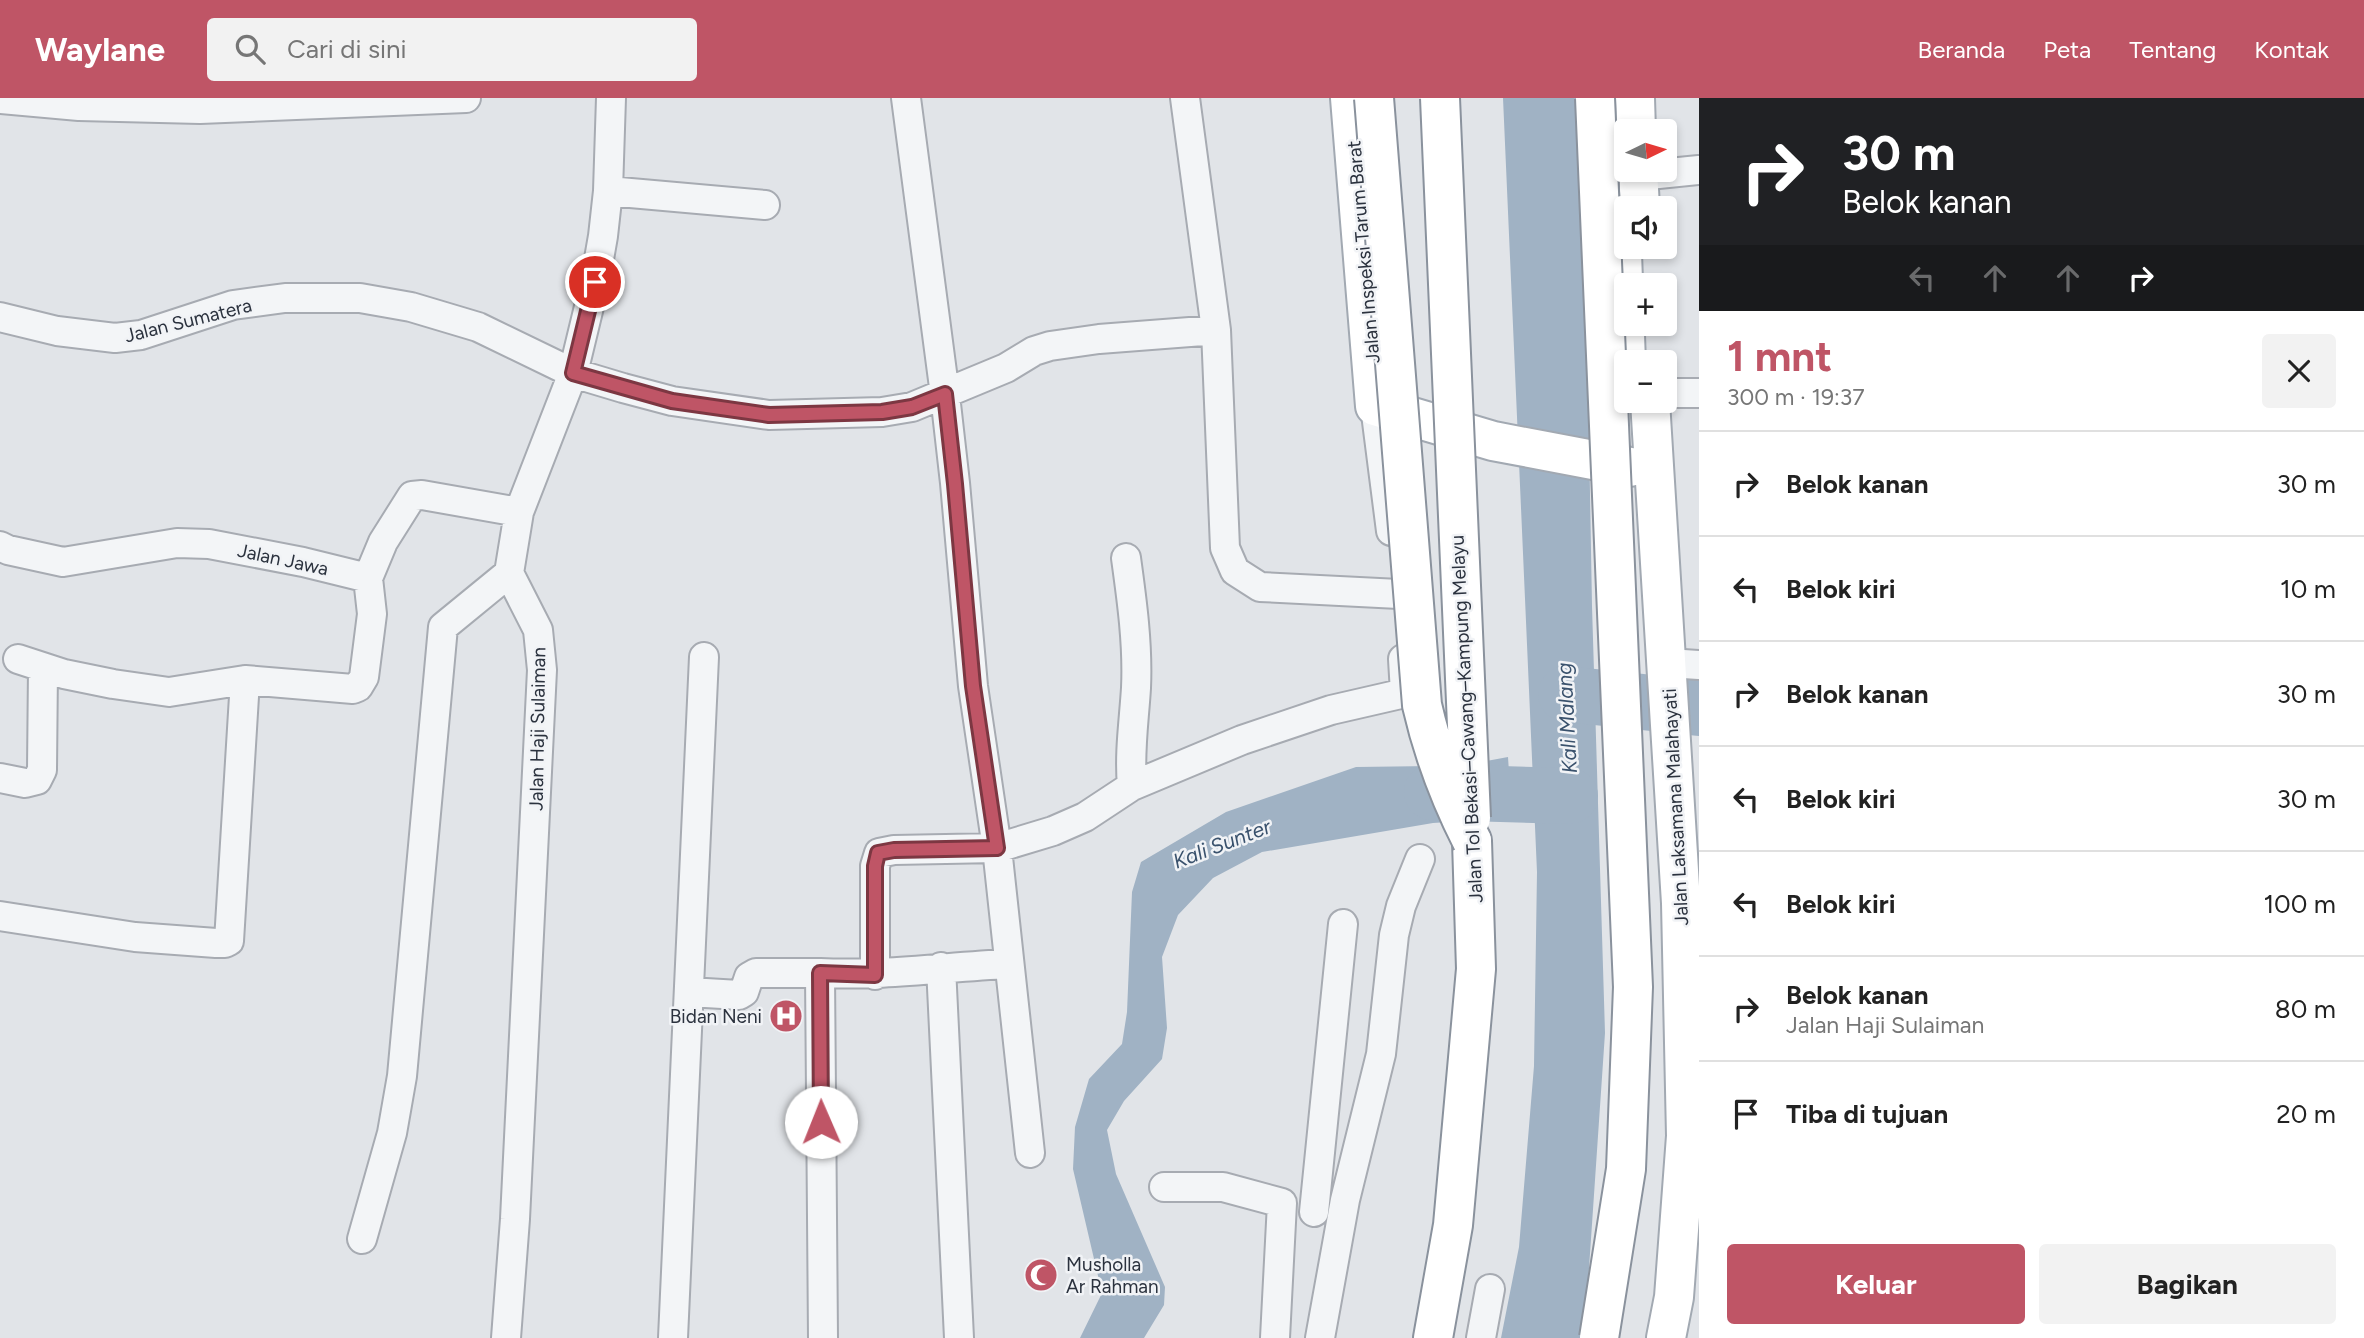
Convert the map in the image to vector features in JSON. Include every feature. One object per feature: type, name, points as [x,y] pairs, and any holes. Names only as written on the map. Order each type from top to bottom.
[{"type":"main road","name":"Jalan Inspeksi Tarum Barat","points":[[1350,98],[1391,411]]},
{"type":"main road","points":[[1374,98],[1422,705],[1439,765],[1472,841]]},
{"type":"main road","name":"Jalan Tol Bekasi–Cawang–Kampung Melayu","points":[[1433,1338],[1453,1225],[1476,969],[1440,98]]},
{"type":"main road","points":[[1595,98],[1633,987],[1626,1169],[1599,1338]]},
{"type":"main road","points":[[1635,98],[1636,119]]},
{"type":"main road","points":[[1622,259],[1626,350]]},
{"type":"main road","points":[[1391,411],[1493,441],[1625,466]]},
{"type":"main road","points":[[1627,413],[1625,466],[1643,641],[1676,674]]},
{"type":"main road","name":"Jalan Laksamana Malahayati","points":[[1651,413],[1676,674],[1674,760],[1681,903],[1686,1136],[1674,1297],[1666,1338]]},
{"type":"street","points":[[0,99],[79,106],[200,109],[466,98]]},
{"type":"street","points":[[362,1239],[392,1133],[402,1076],[443,627],[509,573],[519,512],[573,373],[603,236],[608,191],[611,98]]},
{"type":"street","points":[[906,98],[945,394],[973,686],[997,848],[1030,1153]]},
{"type":"street","points":[[1185,98],[1216,330],[1225,548],[1235,572],[1260,587],[1399,594]]},
{"type":"street","points":[[1639,185],[1699,170]]},
{"type":"street","points":[[608,191],[765,205]]},
{"type":"street","name":"Jalan Sumatera","points":[[0,317],[57,331],[115,338],[141,335],[233,305],[285,298],[359,298],[411,307],[478,327],[573,373],[672,401],[769,415],[882,412],[912,407],[1006,369],[1034,351],[1050,346],[1099,339],[1216,330]]},
{"type":"street","points":[[1677,393],[1699,393]]},
{"type":"street","points":[[875,975],[875,866],[878,853],[894,850],[997,848],[1053,831],[1085,817],[1132,786],[1255,735],[1331,710],[1405,693],[1391,411]]},
{"type":"street","points":[[0,778],[25,783],[37,779],[42,770],[30,664],[113,684],[169,692],[245,680],[353,690],[364,677],[372,614],[368,578],[383,542],[412,496],[422,495],[519,512]]},
{"type":"street","name":"Jalan Jawa","points":[[0,546],[63,562],[177,543],[209,544],[368,578]]},
{"type":"street","points":[[1126,558],[1136,656],[1136,690],[1130,741],[1132,786]]},
{"type":"street","name":"Jalan Haji Sulaiman","points":[[506,1338],[515,1219],[542,670],[538,630],[509,573]]},
{"type":"street","points":[[673,1338],[704,657]]},
{"type":"street","points":[[0,916],[135,937],[216,943],[229,941],[245,680]]},
{"type":"street","points":[[1320,1338],[1356,1153],[1381,1054],[1394,935],[1401,906],[1420,859]]},
{"type":"street","points":[[1314,1212],[1343,924]]},
{"type":"street","points":[[688,992],[739,995],[744,992],[749,977],[756,973],[875,975],[941,967],[1009,964]]},
{"type":"street","points":[[941,967],[959,1338]]},
{"type":"street","points":[[820,973],[823,1338]]},
{"type":"street","points":[[1164,1187],[1223,1187],[1314,1212],[1339,1233]]},
{"type":"street","points":[[1275,1338],[1282,1203]]},
{"type":"street","points":[[1481,1338],[1490,1289]]},
{"type":"water","name":"Kali Malang","points":[[1503,98],[1583,98],[1592,606],[1605,1033],[1588,1283],[1580,1338],[1501,1338],[1519,1247],[1534,1066],[1537,872]]},
{"type":"water","points":[[1508,757],[1512,818],[1433,823],[1262,852],[1213,878],[1178,915],[1162,957],[1167,1028],[1162,1059],[1124,1101],[1107,1130],[1116,1174],[1165,1287],[1164,1305],[1144,1338],[1080,1338],[1102,1293],[1073,1169],[1075,1127],[1089,1079],[1122,1044],[1127,1012],[1132,892],[1141,862],[1226,812],[1356,767],[1432,766]]},
{"type":"waterway","name":"Kali Malang","points":[[1566,694],[1699,708]]},
{"type":"waterway","name":"Kali Sunter","points":[[1432,792],[1570,796]]},
{"type":"place","name":"Bidan Neni","points":[[786,1016]]},
{"type":"place","name":"Musholla Ar Rahman","points":[[1041,1275]]},
{"type":"route","points":[[595,282],[573,373],[672,401],[769,415],[882,412],[912,407],[945,394],[973,686],[997,848],[894,850],[878,853],[875,866],[875,975],[820,973],[821,1122]]}]
